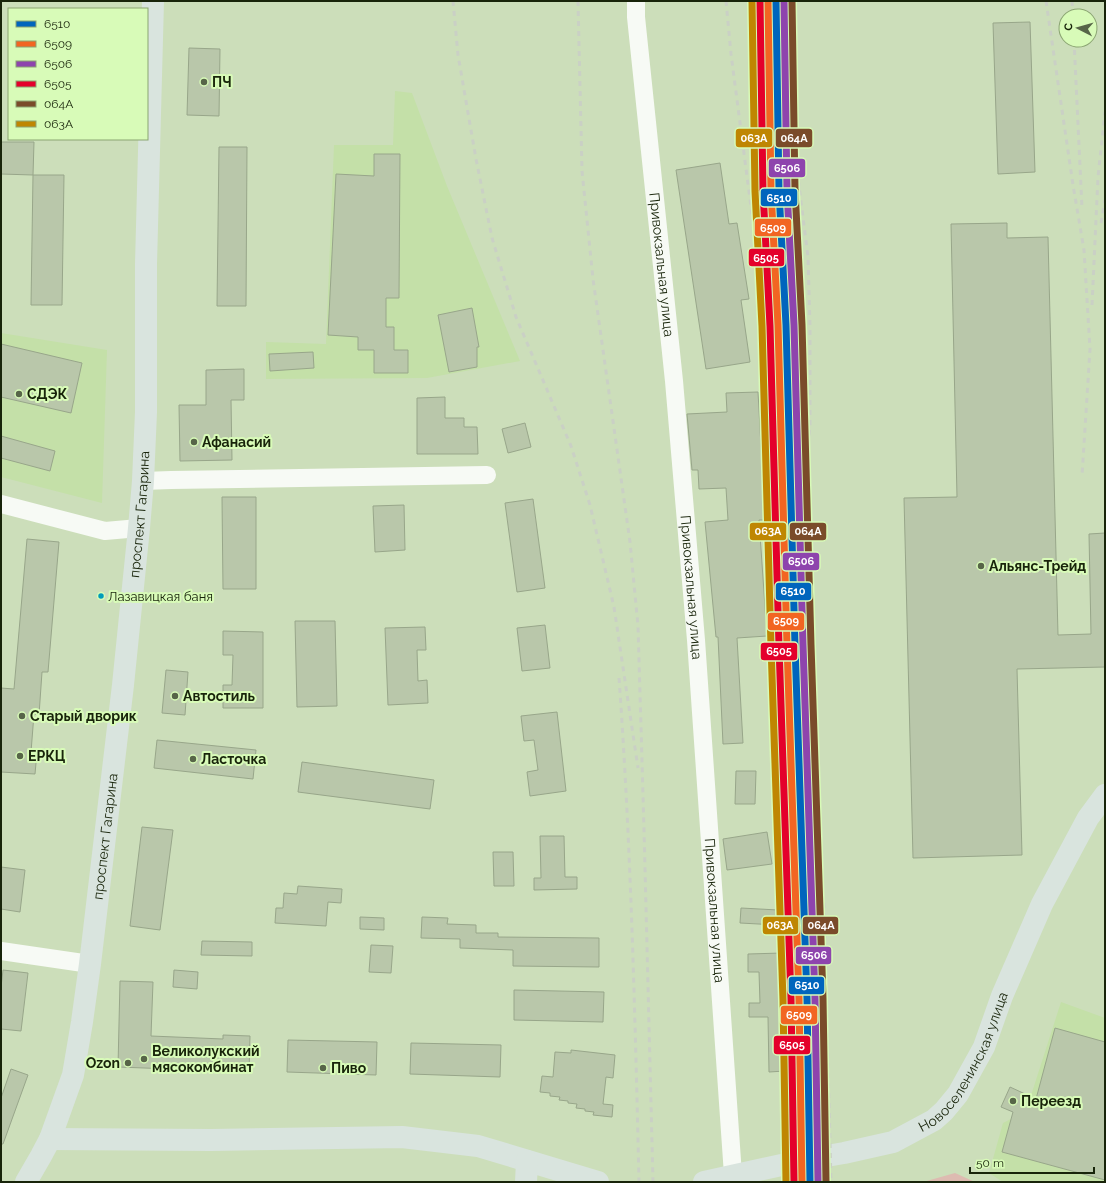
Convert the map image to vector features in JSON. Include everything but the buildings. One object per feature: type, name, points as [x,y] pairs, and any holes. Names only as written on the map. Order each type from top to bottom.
[{"type":"main road","name":"проспект Гагарина","points":[[26,1182],[50,1139],[73,1075],[90,964],[117,741],[140,528],[146,412],[146,264],[153,1]]},
{"type":"main road","name":"Новоселенинская улица","points":[[704,1182],[893,1142],[934,1120],[944,1111],[958,1094],[984,1047],[1002,996],[1042,904],[1088,818],[1105,795]]},
{"type":"main road","points":[[50,1139],[211,1140],[402,1137],[478,1146],[526,1172],[598,1182]]},
{"type":"street","name":"Привокзальная улица","points":[[636,1],[636,17],[674,381],[696,640],[733,1175]]},
{"type":"street","points":[[143,481],[487,475]]},
{"type":"street","points":[[1,504],[105,531],[140,528]]},
{"type":"street","points":[[1,951],[90,964]]},
{"type":"shaded area","points":[[395,91],[412,93],[447,186],[520,361],[427,378],[266,379],[266,342],[326,344],[334,145],[393,145]]},
{"type":"shaded area","points":[[1,333],[107,350],[102,503],[1,477]]},
{"type":"shaded area","points":[[1061,1002],[1105,1018],[1105,1182],[1003,1182],[989,1173],[1003,1123],[1026,1111]]},
{"type":"shaded area","points":[[955,1173],[975,1182],[923,1182]]},
{"type":"railway","points":[[453,1],[458,55],[476,159],[492,238],[516,317],[571,446],[590,505],[614,607],[638,768]]},
{"type":"railway","points":[[578,1],[582,171],[593,279],[630,542],[638,626],[653,1182]]},
{"type":"railway","points":[[726,1],[731,54],[771,360]]},
{"type":"railway","points":[[754,1],[779,191]]},
{"type":"railway","points":[[789,1],[791,85],[797,170],[808,257],[810,326],[810,424],[799,545],[795,645]]},
{"type":"railway","points":[[1046,1],[1084,250],[1090,349],[1082,476]]},
{"type":"railway","points":[[1072,1],[1072,8]]},
{"type":"railway","points":[[1074,48],[1082,208]]},
{"type":"railway","points":[[1092,305],[1098,177],[1105,112]]},
{"type":"railway","points":[[1101,223],[1105,200]]},
{"type":"railway","points":[[619,678],[630,867],[639,1182]]},
{"type":"railway","points":[[824,903],[831,1182]]},
{"type":"transit line","name":"063А","points":[[752,1],[755,191],[762,326],[783,1000],[786,1182]]},
{"type":"transit line","name":"6505","points":[[760,1],[763,191],[770,326],[791,999],[794,1182]]},
{"type":"transit line","name":"6509","points":[[768,1],[771,191],[778,325],[799,999],[802,1182]]},
{"type":"transit line","name":"6510","points":[[776,1],[779,191],[786,325],[807,999],[810,1182]]},
{"type":"transit line","name":"6506","points":[[784,1],[787,191],[794,325],[815,999],[818,1182]]},
{"type":"transit line","name":"064А","points":[[792,1],[795,190],[802,325],[823,998],[826,1182]]},
{"type":"place","name":"ПЧ","points":[[204,82]]},
{"type":"place","name":"СДЭК","points":[[19,394]]},
{"type":"place","name":"Афанасий","points":[[194,442]]},
{"type":"place","name":"Альянс-Трейд","points":[[981,566]]},
{"type":"place","name":"Лазавицкая баня","points":[[101,596]]},
{"type":"place","name":"Автостиль","points":[[175,696]]},
{"type":"place","name":"Старый дворик","points":[[22,716]]},
{"type":"place","name":"ЕРКЦ","points":[[20,756]]},
{"type":"place","name":"Ласточка","points":[[193,759]]},
{"type":"place","name":"Великолукский мясокомбинат","points":[[144,1059]]},
{"type":"place","name":"Ozon","points":[[128,1063]]},
{"type":"place","name":"Пиво","points":[[323,1068]]},
{"type":"place","name":"Переезд","points":[[1013,1101]]}]
